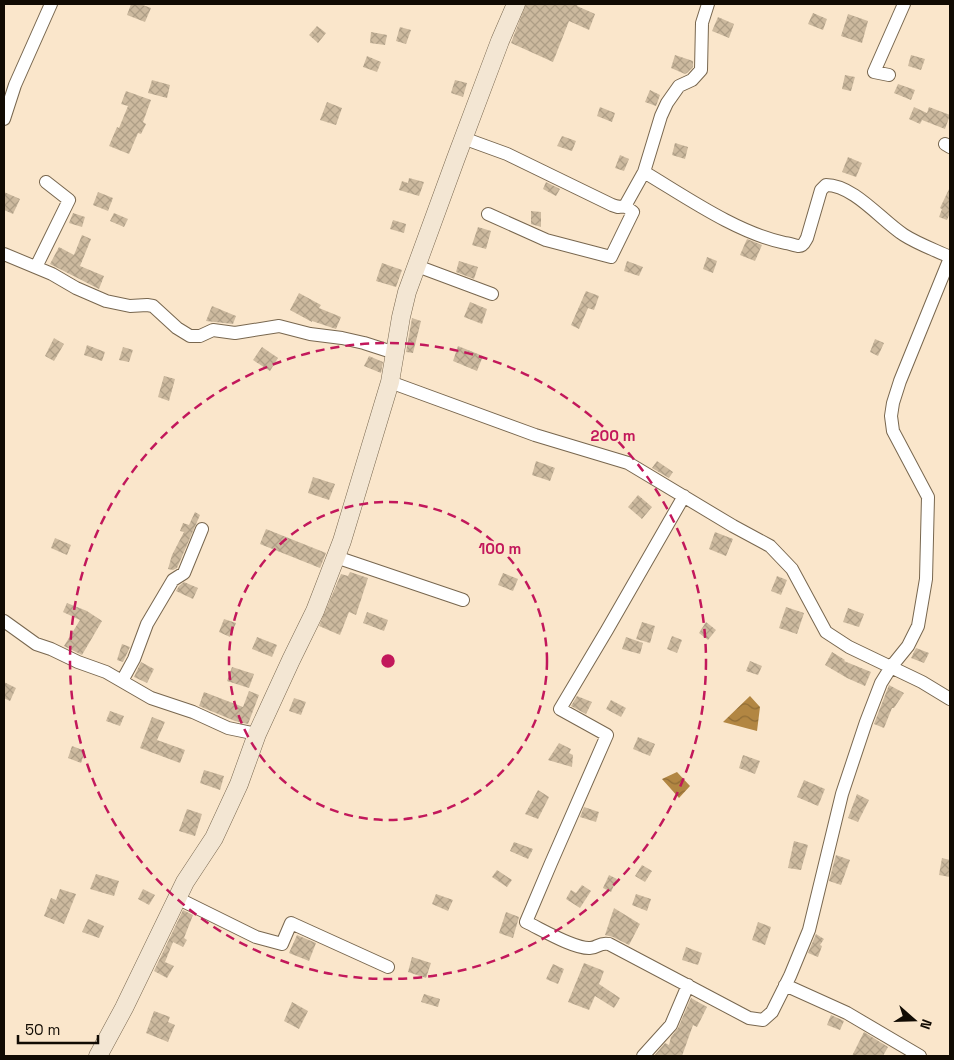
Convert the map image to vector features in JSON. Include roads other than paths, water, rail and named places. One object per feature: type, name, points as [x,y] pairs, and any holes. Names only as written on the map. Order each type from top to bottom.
[{"type":"main road","points":[[98,1056],[124,1008],[185,882],[214,838],[238,784],[257,734],[316,611],[342,541],[390,382],[405,301],[463,138],[516,4]]},
{"type":"street","points":[[4,119],[15,85],[51,4]]},
{"type":"street","points":[[625,206],[644,172],[661,116],[667,103],[679,86],[692,80],[701,70],[702,23],[708,4]]},
{"type":"street","points":[[889,76],[874,72],[904,4]]},
{"type":"street","points":[[4,78],[15,85]]},
{"type":"street","points":[[463,138],[507,154],[612,205],[618,207],[625,206],[633,212],[611,257],[546,240],[488,214]]},
{"type":"street","points":[[644,172],[708,210],[752,232],[775,241],[799,246],[803,245],[807,238],[821,190],[826,185],[830,185],[859,200],[902,234],[950,258],[900,381],[891,416],[893,431],[928,497],[926,579],[918,626],[908,646],[891,667],[882,683],[869,714],[842,794],[809,930],[772,1012],[763,1020],[749,1018],[609,944],[602,943],[591,948],[573,944],[526,922],[607,735],[560,709],[684,496]]},
{"type":"street","points":[[36,267],[69,200],[46,182]]},
{"type":"street","points":[[4,254],[52,274],[76,288],[106,301],[130,306],[152,306],[177,328],[190,336],[200,336],[213,330],[235,333],[279,326],[310,334],[364,343],[394,353]]},
{"type":"street","points":[[417,266],[492,294]]},
{"type":"street","points":[[390,382],[535,435],[628,463],[770,546],[792,569],[826,632],[849,647],[922,682],[950,699]]},
{"type":"street","points":[[122,681],[134,659],[151,617],[172,580],[184,573],[202,529]]},
{"type":"street","points":[[336,557],[463,600]]},
{"type":"street","points":[[4,621],[36,644],[106,672],[151,698],[193,712],[228,728],[257,734]]},
{"type":"street","points":[[177,898],[256,937],[282,944],[291,924],[388,966]]},
{"type":"street","points":[[643,1056],[671,1025],[688,985]]},
{"type":"street","points":[[785,985],[846,1013],[920,1056]]},
{"type":"water","points":[[750,696],[760,707],[757,731],[723,722]]},
{"type":"water","points":[[677,772],[690,786],[679,798],[662,779]]}]
